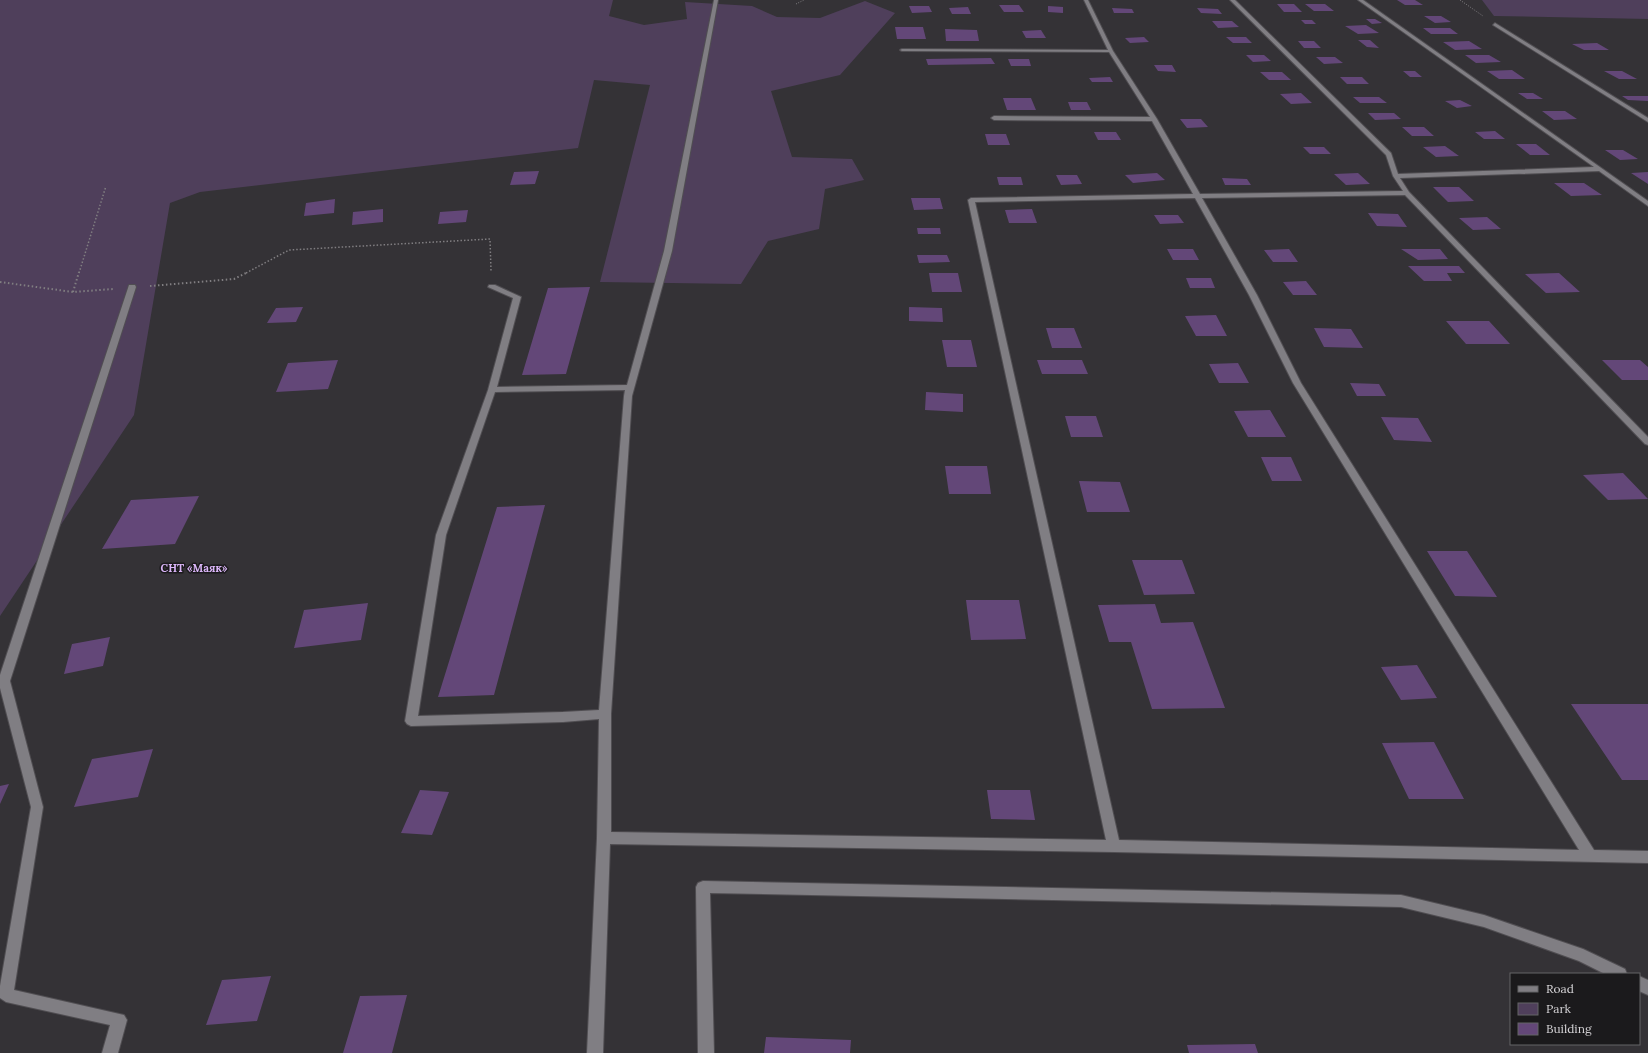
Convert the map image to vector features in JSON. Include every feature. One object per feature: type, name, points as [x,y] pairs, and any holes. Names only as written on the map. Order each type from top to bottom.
[{"type":"street","points":[[595,1053],[604,838],[605,714],[628,396],[668,250],[716,0]]},
{"type":"street","points":[[1086,0],[1110,51],[1154,119],[1253,295],[1297,383],[1590,856]]},
{"type":"street","points":[[1232,0],[1389,154],[1396,176],[1407,193],[1648,442]]},
{"type":"street","points":[[1360,0],[1600,168],[1648,204]]},
{"type":"street","points":[[1495,24],[1648,120]]},
{"type":"street","points":[[902,50],[1110,51]]},
{"type":"street","points":[[994,118],[1154,119]]},
{"type":"street","points":[[1396,176],[1600,168]]},
{"type":"street","points":[[1114,846],[972,200],[1407,193]]},
{"type":"street","points":[[110,1053],[120,1020],[6,995],[37,807],[4,681],[132,288]]},
{"type":"street","points":[[492,288],[517,296],[492,390],[441,535],[411,721],[563,717],[605,714]]},
{"type":"street","points":[[492,390],[630,387]]},
{"type":"street","points":[[604,838],[1114,846],[1648,857]]},
{"type":"street","points":[[706,1053],[703,887],[1401,901],[1484,921],[1583,956],[1618,973]]},
{"type":"path","points":[[796,4],[804,0]]},
{"type":"path","points":[[1460,0],[1495,24]]},
{"type":"path","points":[[73,292],[106,186]]},
{"type":"path","points":[[0,282],[73,292],[132,288],[234,279],[289,250],[490,239],[492,288]]},
{"type":"green space","points":[[0,0],[613,0],[609,16],[644,25],[687,19],[685,2],[752,6],[777,17],[820,18],[865,1],[895,13],[840,75],[771,91],[792,157],[852,159],[864,180],[825,189],[819,229],[768,241],[741,284],[600,282],[650,85],[594,80],[578,148],[200,192],[170,203],[134,415],[0,616]]},
{"type":"green space","points":[[1482,0],[1648,0],[1648,19],[1494,16]]},
{"type":"building","points":[[1397,0],[1415,0],[1423,5],[1405,5]]},
{"type":"building","points":[[1277,4],[1294,4],[1302,12],[1284,12]]},
{"type":"building","points":[[1305,4],[1325,4],[1334,11],[1314,11]]},
{"type":"building","points":[[999,5],[1019,5],[1024,12],[1004,12]]},
{"type":"building","points":[[909,6],[929,6],[932,12],[912,13]]},
{"type":"building","points":[[1048,6],[1063,7],[1063,13],[1048,12]]},
{"type":"building","points":[[968,7],[971,14],[952,14],[949,8]]},
{"type":"building","points":[[1112,8],[1132,9],[1134,13],[1114,13]]},
{"type":"building","points":[[1197,8],[1218,9],[1222,14],[1201,13]]},
{"type":"building","points":[[1424,16],[1441,16],[1451,22],[1435,23]]},
{"type":"building","points":[[1366,19],[1375,19],[1382,23],[1372,24]]},
{"type":"building","points":[[1301,20],[1312,20],[1316,24],[1305,24]]},
{"type":"building","points":[[1212,21],[1232,21],[1239,27],[1218,28]]},
{"type":"building","points":[[1366,25],[1379,33],[1358,34],[1345,26]]},
{"type":"building","points":[[895,27],[923,27],[926,39],[897,39]]},
{"type":"building","points":[[1423,28],[1450,28],[1458,34],[1431,34]]},
{"type":"building","points":[[945,29],[977,30],[979,41],[946,41]]},
{"type":"building","points":[[1041,30],[1046,38],[1026,38],[1022,31]]},
{"type":"building","points":[[1144,37],[1149,42],[1130,43],[1125,38]]},
{"type":"building","points":[[1226,37],[1246,37],[1252,43],[1233,43]]},
{"type":"building","points":[[1358,40],[1370,40],[1379,48],[1367,47]]},
{"type":"building","points":[[1298,41],[1314,41],[1321,48],[1304,48]]},
{"type":"building","points":[[1469,41],[1482,49],[1455,50],[1443,42]]},
{"type":"building","points":[[1597,43],[1609,50],[1584,50],[1572,44]]},
{"type":"building","points":[[1246,55],[1264,55],[1271,61],[1253,62]]},
{"type":"building","points":[[1465,55],[1489,55],[1501,62],[1476,63]]},
{"type":"building","points":[[1316,57],[1335,57],[1343,63],[1324,64]]},
{"type":"building","points":[[991,58],[995,64],[928,65],[926,59]]},
{"type":"building","points":[[1008,59],[1029,59],[1031,66],[1011,66]]},
{"type":"building","points":[[1154,65],[1172,65],[1176,72],[1158,71]]},
{"type":"building","points":[[1512,70],[1525,79],[1499,79],[1487,71]]},
{"type":"building","points":[[1403,71],[1415,71],[1422,77],[1410,77]]},
{"type":"building","points":[[1604,71],[1622,71],[1637,79],[1619,79]]},
{"type":"building","points":[[1260,72],[1282,72],[1291,80],[1269,80]]},
{"type":"building","points":[[1110,77],[1113,82],[1092,82],[1089,78]]},
{"type":"building","points":[[1340,77],[1362,77],[1369,84],[1347,84]]},
{"type":"building","points":[[1301,93],[1312,103],[1291,104],[1280,94]]},
{"type":"building","points":[[1518,93],[1533,93],[1543,99],[1527,99]]},
{"type":"building","points":[[1622,96],[1648,96],[1648,101],[1628,100]]},
{"type":"building","points":[[1353,97],[1379,97],[1387,103],[1360,103]]},
{"type":"building","points":[[1003,98],[1031,98],[1036,110],[1007,110]]},
{"type":"building","points":[[1460,100],[1472,106],[1457,108],[1445,101]]},
{"type":"building","points":[[1068,102],[1087,102],[1091,110],[1071,110]]},
{"type":"building","points":[[1542,111],[1565,111],[1577,119],[1554,120]]},
{"type":"building","points":[[1368,113],[1394,113],[1401,119],[1375,120]]},
{"type":"building","points":[[1180,119],[1201,119],[1208,127],[1187,128]]},
{"type":"building","points":[[1402,127],[1424,127],[1434,136],[1412,136]]},
{"type":"building","points":[[1495,131],[1505,139],[1484,139],[1475,132]]},
{"type":"building","points":[[1094,132],[1116,132],[1121,140],[1098,140]]},
{"type":"building","points":[[985,134],[1006,134],[1010,145],[988,145]]},
{"type":"building","points":[[1516,144],[1536,144],[1550,155],[1530,155]]},
{"type":"building","points":[[1445,146],[1459,156],[1436,157],[1423,147]]},
{"type":"building","points":[[1303,147],[1324,147],[1331,154],[1310,154]]},
{"type":"building","points":[[1605,150],[1623,150],[1638,159],[1620,160]]},
{"type":"building","points":[[539,171],[535,184],[510,185],[514,172]]},
{"type":"building","points":[[1648,172],[1648,184],[1631,173]]},
{"type":"building","points":[[1157,173],[1165,180],[1133,183],[1125,175]]},
{"type":"building","points":[[1358,173],[1370,184],[1346,185],[1334,174]]},
{"type":"building","points":[[1056,175],[1077,175],[1082,184],[1061,185]]},
{"type":"building","points":[[997,177],[1021,177],[1023,185],[999,185]]},
{"type":"building","points":[[1222,178],[1247,179],[1251,185],[1225,185]]},
{"type":"building","points":[[1554,183],[1584,183],[1602,195],[1571,196]]},
{"type":"building","points":[[1433,187],[1459,187],[1474,201],[1448,202]]},
{"type":"building","points":[[911,198],[940,198],[943,209],[914,210]]},
{"type":"building","points":[[335,199],[334,213],[304,216],[306,203]]},
{"type":"building","points":[[383,209],[383,222],[352,225],[353,212]]},
{"type":"building","points":[[1032,209],[1037,223],[1009,223],[1005,210]]},
{"type":"building","points":[[468,210],[466,222],[438,224],[440,212]]},
{"type":"building","points":[[1368,213],[1398,214],[1407,227],[1377,226]]},
{"type":"building","points":[[1154,215],[1178,215],[1184,223],[1160,224]]},
{"type":"building","points":[[1487,217],[1501,229],[1473,230],[1459,218]]},
{"type":"building","points":[[917,228],[940,228],[941,234],[918,234]]},
{"type":"building","points":[[1167,249],[1193,249],[1199,260],[1173,260]]},
{"type":"building","points":[[1289,249],[1298,262],[1273,262],[1264,250]]},
{"type":"building","points":[[1401,249],[1440,249],[1448,259],[1418,260]]},
{"type":"building","points":[[917,255],[947,255],[950,262],[919,263]]},
{"type":"building","points":[[1408,266],[1459,266],[1465,273],[1447,273],[1452,281],[1424,281]]},
{"type":"building","points":[[929,273],[958,273],[962,292],[932,292]]},
{"type":"building","points":[[1559,273],[1580,292],[1546,293],[1525,274]]},
{"type":"building","points":[[1186,278],[1211,278],[1215,288],[1190,288]]},
{"type":"building","points":[[1306,281],[1317,295],[1293,295],[1283,282]]},
{"type":"building","points":[[590,287],[566,374],[522,375],[548,288]]},
{"type":"building","points":[[303,307],[296,322],[267,323],[276,308]]},
{"type":"building","points":[[909,307],[942,308],[943,322],[909,321]]},
{"type":"building","points":[[1216,315],[1227,336],[1196,336],[1185,316]]},
{"type":"building","points":[[1446,321],[1489,321],[1510,344],[1466,344]]},
{"type":"building","points":[[1046,328],[1074,328],[1082,348],[1052,348]]},
{"type":"building","points":[[1314,328],[1351,329],[1363,348],[1324,347]]},
{"type":"building","points":[[942,340],[971,340],[977,367],[947,367]]},
{"type":"building","points":[[338,360],[328,389],[276,392],[288,363]]},
{"type":"building","points":[[1037,360],[1082,360],[1088,374],[1042,374]]},
{"type":"building","points":[[1602,360],[1640,360],[1648,367],[1648,380],[1622,380]]},
{"type":"building","points":[[1238,363],[1249,383],[1219,383],[1209,364]]},
{"type":"building","points":[[1350,383],[1379,384],[1386,396],[1357,396]]},
{"type":"building","points":[[926,392],[963,394],[963,412],[925,410]]},
{"type":"building","points":[[1270,410],[1286,437],[1248,437],[1234,411]]},
{"type":"building","points":[[1065,416],[1096,416],[1103,437],[1071,437]]},
{"type":"building","points":[[1381,417],[1418,418],[1432,442],[1394,440]]},
{"type":"building","points":[[1261,457],[1291,457],[1302,481],[1272,481]]},
{"type":"building","points":[[945,466],[987,466],[991,494],[949,494]]},
{"type":"building","points":[[1623,473],[1648,499],[1608,500],[1583,475]]},
{"type":"building","points":[[1079,481],[1120,482],[1130,512],[1087,512]]},
{"type":"building","points":[[199,496],[175,544],[102,549],[131,500]]},
{"type":"building","points":[[545,505],[494,695],[438,697],[497,507]]},
{"type":"building","points":[[1427,551],[1467,551],[1497,597],[1455,596]]},
{"type":"building","points":[[1132,560],[1182,560],[1195,594],[1144,595]]},
{"type":"building","points":[[966,600],[1019,600],[1026,639],[971,640]]},
{"type":"building","points":[[368,603],[361,640],[294,648],[304,610]]},
{"type":"building","points":[[1155,604],[1161,623],[1193,622],[1225,708],[1152,709],[1131,642],[1109,642],[1098,605]]},
{"type":"building","points":[[110,637],[103,666],[64,674],[72,644]]},
{"type":"building","points":[[1417,665],[1437,698],[1401,700],[1381,667]]},
{"type":"building","points":[[1571,704],[1648,704],[1648,780],[1622,780]]},
{"type":"building","points":[[1434,742],[1464,799],[1409,799],[1382,743]]},
{"type":"building","points":[[153,749],[138,797],[74,807],[92,759]]},
{"type":"building","points":[[9,784],[0,804],[0,786]]},
{"type":"building","points":[[420,790],[449,792],[432,835],[401,833]]},
{"type":"building","points":[[987,790],[1030,790],[1035,820],[991,819]]},
{"type":"building","points":[[271,976],[257,1021],[206,1025],[222,980]]},
{"type":"building","points":[[407,995],[392,1053],[343,1053],[360,996]]},
{"type":"building","points":[[766,1037],[851,1040],[850,1053],[764,1053]]},
{"type":"building","points":[[1255,1044],[1258,1053],[1189,1053],[1187,1045]]},
{"type":"district","name":"СНТ «Маяк»","points":[[194,568]]}]
